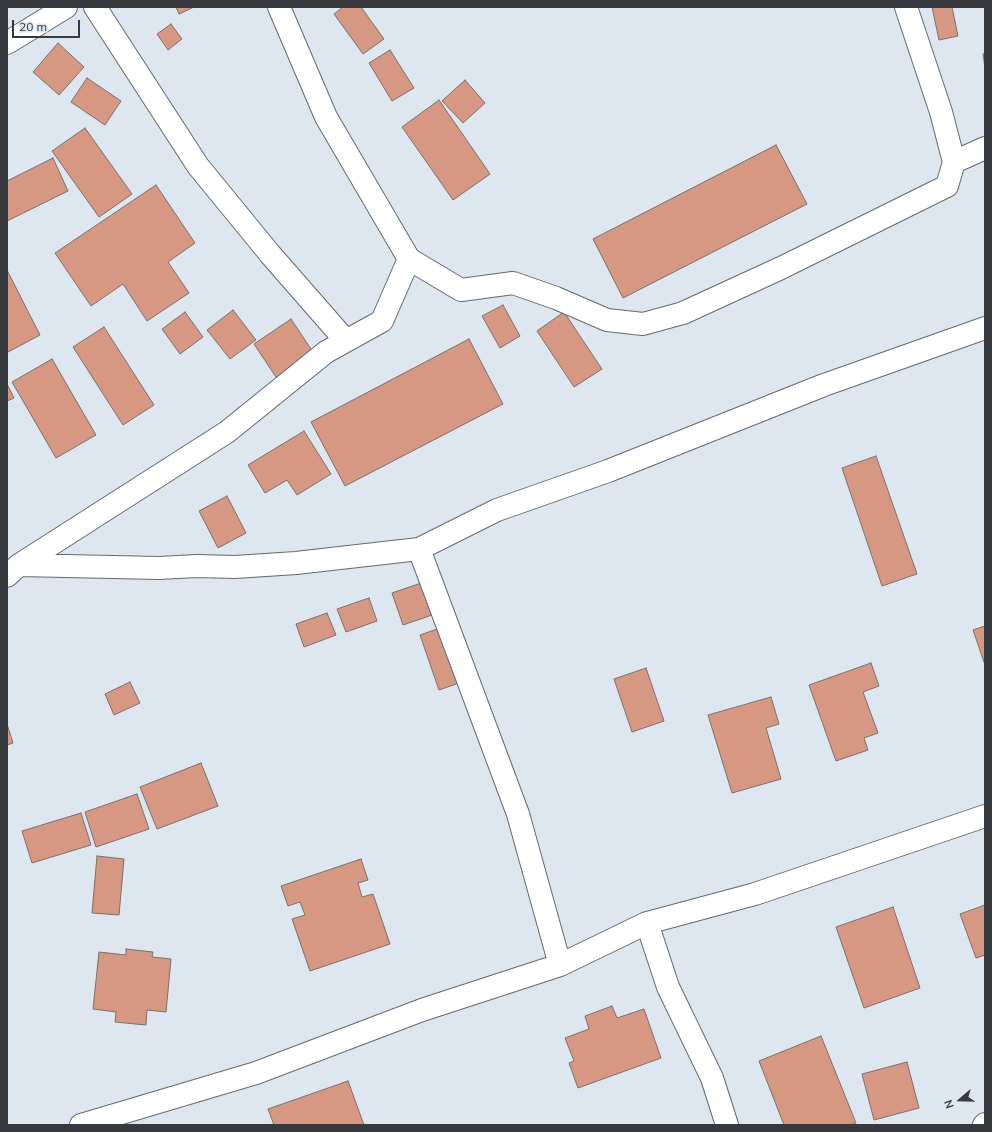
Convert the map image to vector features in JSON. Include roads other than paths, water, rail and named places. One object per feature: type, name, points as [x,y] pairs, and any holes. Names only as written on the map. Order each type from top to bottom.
[{"type":"street","points":[[7,43],[66,7]]},
{"type":"street","points":[[95,7],[198,166],[270,254],[346,341]]},
{"type":"street","points":[[279,7],[326,117],[409,259],[461,290],[513,283],[556,298],[607,320],[643,324],[683,313],[781,268],[947,186],[954,162],[941,112],[906,7]]},
{"type":"street","points":[[954,162],[985,148]]},
{"type":"street","points":[[13,570],[227,432],[326,352],[382,321],[409,259]]},
{"type":"street","points":[[13,570],[197,566],[235,567],[296,563],[419,549],[497,510],[608,471],[824,385],[985,328]]},
{"type":"street","points":[[419,549],[518,814],[560,965]]},
{"type":"street","points":[[81,1125],[256,1073],[422,1010],[560,965],[647,923],[755,894],[985,816]]},
{"type":"street","points":[[647,923],[668,987],[712,1078],[727,1125]]}]
